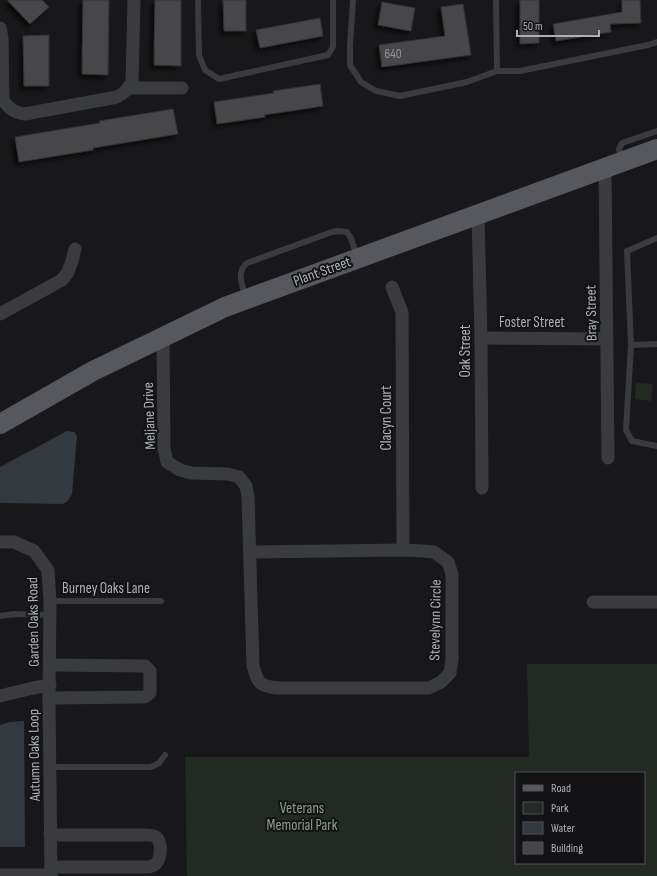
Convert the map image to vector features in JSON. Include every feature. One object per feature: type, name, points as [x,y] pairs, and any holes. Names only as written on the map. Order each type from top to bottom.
[{"type":"main road","name":"Plant Street","points":[[0,424],[93,371],[225,306],[657,149]]},
{"type":"street","points":[[0,28],[2,38],[3,100],[8,108],[17,113],[26,114],[117,97],[123,94],[132,82],[134,0]]},
{"type":"street","points":[[128,88],[182,88]]},
{"type":"street","name":"Bray Street","points":[[608,458],[607,339],[614,165]]},
{"type":"street","name":"Oak Street","points":[[478,214],[482,488]]},
{"type":"street","points":[[0,314],[62,280],[68,272],[75,249]]},
{"type":"street","name":"Clacyn Court","points":[[392,287],[402,312],[403,550]]},
{"type":"street","name":"Meljane Drive","points":[[164,336],[164,448],[167,462],[180,470],[191,473],[228,474],[239,477],[246,486],[248,497],[250,552]]},
{"type":"street","name":"Foster Street","points":[[481,338],[607,339]]},
{"type":"street","name":"Garden Oaks Road","points":[[0,542],[14,542],[34,551],[48,570],[50,601],[49,692]]},
{"type":"street","name":"Stevelynn Circle","points":[[403,550],[434,552],[448,562],[452,574],[452,659],[450,673],[441,682],[429,688],[277,688],[265,686],[257,680],[252,666],[250,552],[403,550]]},
{"type":"street","points":[[593,602],[657,602]]},
{"type":"street","points":[[49,692],[145,697],[150,693],[150,671],[145,666],[50,665]]},
{"type":"street","name":"Autumn Oaks Loop","points":[[0,696],[33,688],[49,692],[51,873]]},
{"type":"street","points":[[0,875],[148,867],[154,866],[158,861],[160,850],[160,844],[155,836],[50,836]]},
{"type":"lane","points":[[198,0],[199,55],[205,70],[219,79],[328,55],[333,47],[333,0]]},
{"type":"lane","points":[[353,0],[350,65],[361,82],[376,91],[400,96],[467,82],[497,71],[520,71],[657,42]]},
{"type":"lane","points":[[496,0],[497,71]]},
{"type":"lane","points":[[614,165],[622,143],[657,131]]},
{"type":"lane","points":[[246,299],[240,279],[240,273],[247,263],[255,260],[338,231],[347,232],[351,238],[358,258]]},
{"type":"lane","points":[[657,238],[627,251],[631,345],[626,430],[632,441],[657,446]]},
{"type":"lane","points":[[631,345],[657,344]]},
{"type":"lane","name":"Burney Oaks Lane","points":[[50,601],[161,601]]},
{"type":"lane","points":[[0,616],[15,614],[50,615]]},
{"type":"lane","points":[[50,767],[151,767],[160,763],[165,755]]},
{"type":"green space","points":[[636,383],[653,384],[651,401],[635,399]]},
{"type":"green space","name":"Veterans Memorial Park","points":[[527,664],[657,664],[657,876],[187,876],[185,757],[529,757]]},
{"type":"water","points":[[67,431],[74,432],[77,436],[72,494],[67,502],[62,504],[0,503],[0,467]]},
{"type":"water","points":[[24,721],[25,847],[0,847],[0,725],[10,722]]},
{"type":"building","points":[[7,0],[42,0],[49,7],[30,24]]},
{"type":"building","points":[[83,0],[109,0],[108,75],[82,74]]},
{"type":"building","points":[[155,0],[181,0],[181,66],[154,65]]},
{"type":"building","points":[[223,0],[246,0],[246,31],[224,31]]},
{"type":"building","points":[[520,0],[539,0],[539,43],[520,44]]},
{"type":"building","points":[[622,0],[640,0],[641,23],[610,24],[611,32],[556,41],[553,24],[622,12]]},
{"type":"building","points":[[382,2],[415,8],[411,31],[378,25]]},
{"type":"building","points":[[463,4],[471,55],[382,67],[379,45],[445,36],[441,7]]},
{"type":"building","points":[[320,18],[323,36],[260,48],[256,30]]},
{"type":"building","points":[[49,35],[49,86],[24,86],[23,36]]},
{"type":"building","points":[[320,84],[323,106],[217,124],[214,102]]},
{"type":"building","points":[[173,109],[178,134],[19,162],[15,137]]}]
